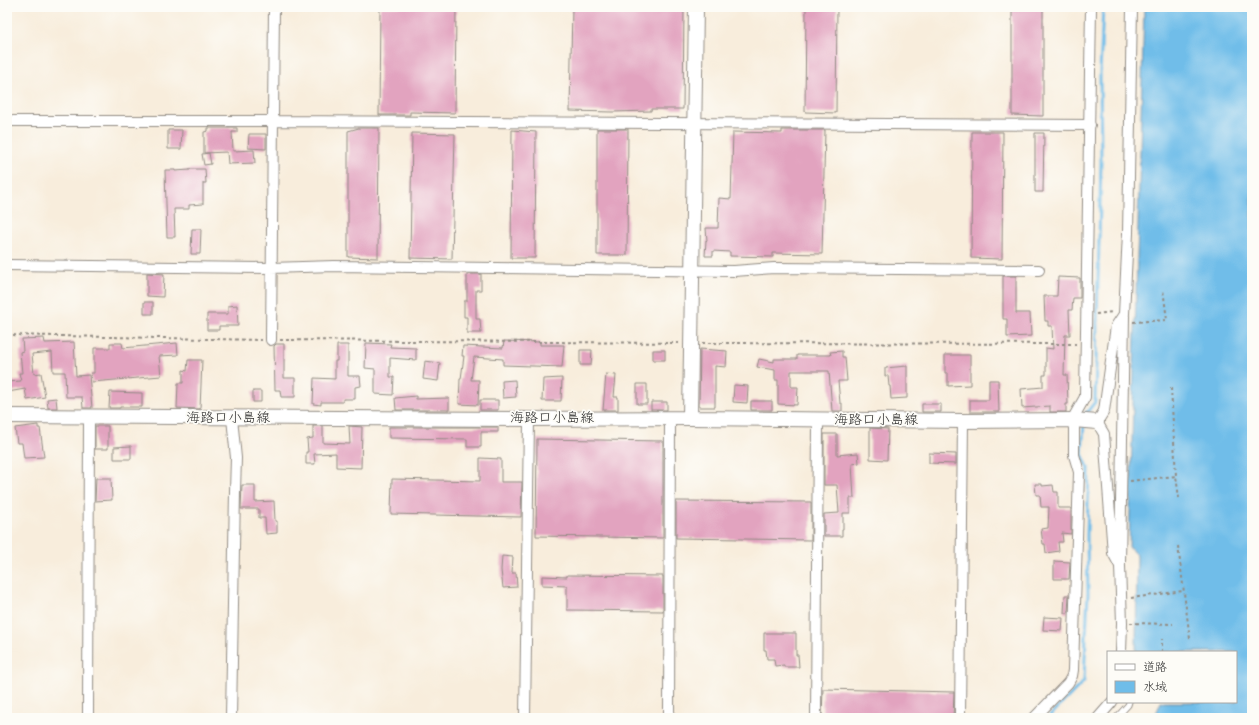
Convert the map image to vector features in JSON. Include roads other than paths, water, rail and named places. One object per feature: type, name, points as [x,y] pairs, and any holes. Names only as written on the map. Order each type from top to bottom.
[{"type":"main road","points":[[690,418],[696,7]]},
{"type":"main road","name":"海路口小島線","points":[[7,416],[1082,421]]},
{"type":"street","points":[[270,340],[274,7]]},
{"type":"street","points":[[1082,421],[1085,397],[1091,7]]},
{"type":"street","points":[[1121,651],[1122,617],[1120,566],[1124,313],[1128,233],[1132,7]]},
{"type":"street","points":[[7,121],[694,122],[1090,126]]},
{"type":"street","points":[[7,265],[271,268],[334,266],[691,271],[734,271],[774,268],[1039,270]]},
{"type":"street","points":[[1034,718],[1068,683],[1072,676],[1079,472],[1074,456],[1074,428],[1082,421],[1104,411],[1116,326],[1124,313]]},
{"type":"street","points":[[88,718],[89,417]]},
{"type":"street","points":[[231,718],[236,458],[232,418]]},
{"type":"street","points":[[669,718],[670,418]]},
{"type":"street","points":[[525,718],[529,419]]},
{"type":"street","points":[[816,718],[818,420]]},
{"type":"street","points":[[960,718],[963,421]]},
{"type":"street","points":[[1082,421],[1104,434],[1113,553],[1120,566]]},
{"type":"street","points":[[1098,718],[1111,703]]},
{"type":"lane","points":[[1121,640],[1126,651]]},
{"type":"lane","points":[[1116,718],[1129,703]]},
{"type":"water","points":[[1144,7],[1252,7],[1252,718],[1154,718],[1161,703],[1237,703],[1237,651],[1136,651],[1137,556],[1129,547]]},
{"type":"waterway","points":[[1084,416],[1095,402],[1101,162],[1100,73],[1103,7]]},
{"type":"waterway","points":[[1048,718],[1084,681],[1088,594],[1087,535],[1089,469],[1082,454],[1084,424]]}]
